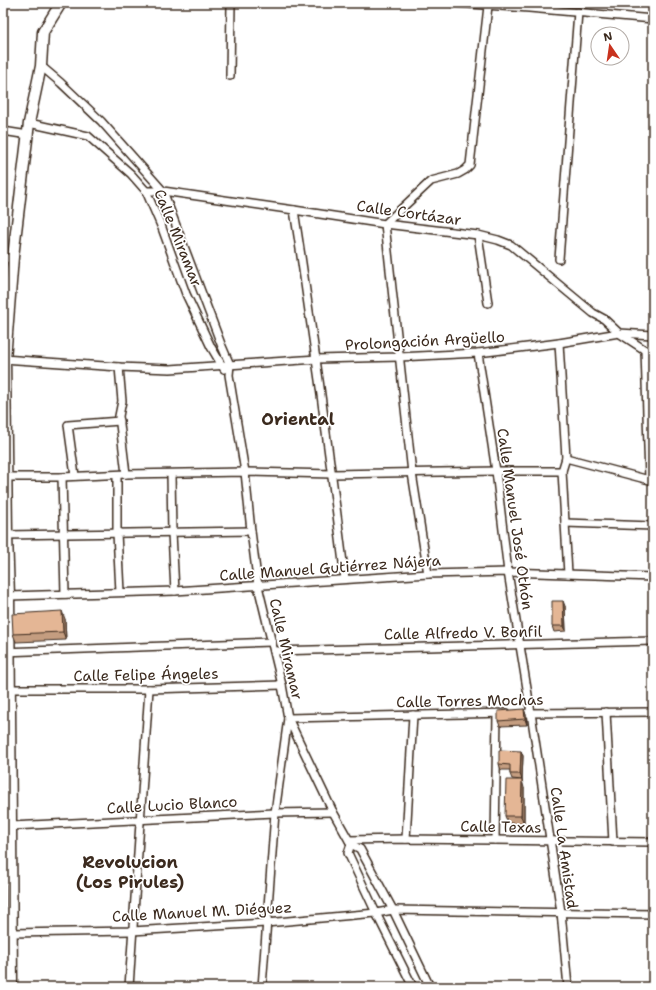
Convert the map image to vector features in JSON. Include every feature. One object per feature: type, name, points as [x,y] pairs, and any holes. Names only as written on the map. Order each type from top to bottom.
[{"type":"street","points":[[12,987],[10,689],[6,652],[9,596],[4,358],[8,258],[29,123],[41,66],[43,32],[61,3]]},
{"type":"street","points":[[230,76],[231,3]]},
{"type":"street","points":[[453,3],[488,6],[529,5],[578,12],[653,19]]},
{"type":"street","points":[[428,574],[412,473],[385,224],[431,181],[458,174],[470,165],[488,6]]},
{"type":"street","points":[[559,259],[578,12]]},
{"type":"street","points":[[41,66],[101,121],[164,191]]},
{"type":"street","name":"Calle Miramar","points":[[29,123],[88,136],[131,174],[146,190],[162,228],[186,294],[210,347],[221,366],[229,375]]},
{"type":"street","points":[[3,131],[28,135]]},
{"type":"street","name":"Calle Cortázar","points":[[146,190],[164,191],[385,224],[478,235],[498,240],[511,246],[593,313],[604,319],[619,333],[645,350],[653,358]]},
{"type":"street","name":"Calle Miramar","points":[[164,191],[230,365],[229,375],[246,472],[251,532],[258,586],[282,685],[288,718],[350,842],[360,849],[393,910],[430,987]]},
{"type":"street","points":[[294,210],[317,359],[346,579]]},
{"type":"street","points":[[478,235],[488,304]]},
{"type":"street","name":"Prolongación Argüello","points":[[4,358],[119,367],[170,369],[317,359],[478,353],[559,343],[619,333],[653,336]]},
{"type":"street","points":[[559,343],[566,458],[562,471],[568,574]]},
{"type":"street","points":[[566,458],[651,480],[645,350]]},
{"type":"street","name":"Calle Manuel José Othón","points":[[478,353],[496,471],[508,572],[531,713]]},
{"type":"street","points":[[119,367],[122,401],[119,416],[126,474]]},
{"type":"street","points":[[75,476],[68,424],[120,421]]},
{"type":"street","points":[[6,477],[246,472],[332,474],[562,471]]},
{"type":"street","points":[[171,474],[175,591]]},
{"type":"street","points":[[117,475],[117,533],[120,592]]},
{"type":"street","points":[[62,477],[65,594]]},
{"type":"street","points":[[565,523],[653,526]]},
{"type":"street","points":[[7,535],[251,532]]},
{"type":"street","name":"Calle Manuel Gutiérrez Nájera","points":[[9,596],[175,591],[428,574],[508,572],[653,577]]},
{"type":"street","name":"Calle Alfredo V. Bonfil","points":[[274,651],[653,641]]},
{"type":"street","name":"Calle Felipe Ángeles","points":[[6,652],[272,642]]},
{"type":"street","name":"Calle Felipe Ángeles","points":[[10,689],[149,689],[282,685]]},
{"type":"street","points":[[129,987],[149,689]]},
{"type":"street","points":[[606,712],[613,842]]},
{"type":"street","name":"Calle Torres Mochas","points":[[288,718],[653,712]]},
{"type":"street","name":"Calle La Amistad","points":[[531,713],[561,912],[568,987]]},
{"type":"street","points":[[495,840],[497,714]]},
{"type":"street","points":[[406,839],[412,715]]},
{"type":"street","points":[[262,987],[275,813],[288,718]]},
{"type":"street","name":"Calle Lucio Blanco","points":[[11,826],[275,813],[334,812]]},
{"type":"street","name":"Calle Texas","points":[[350,842],[406,839],[653,842]]},
{"type":"street","name":"Calle Miramar","points":[[350,842],[348,853],[413,987]]},
{"type":"street","name":"Calle Manuel M. Diéguez","points":[[11,929],[132,931],[266,923],[376,913],[393,910],[653,914]]},
{"type":"street","points":[[3,916],[11,929]]},
{"type":"building","points":[[552,601],[563,601],[564,626],[552,626]]},
{"type":"building","points":[[62,611],[63,632],[13,634],[12,614]]},
{"type":"building","points":[[524,709],[525,719],[498,721],[498,711]]},
{"type":"building","points":[[499,750],[521,751],[520,774],[510,774],[510,765],[499,764]]},
{"type":"building","points":[[506,780],[522,780],[521,816],[505,816]]},
{"type":"district","name":"Oriental","points":[[298,419]]},
{"type":"district","name":"Revolucion (Los Pirules)","points":[[130,872]]}]
